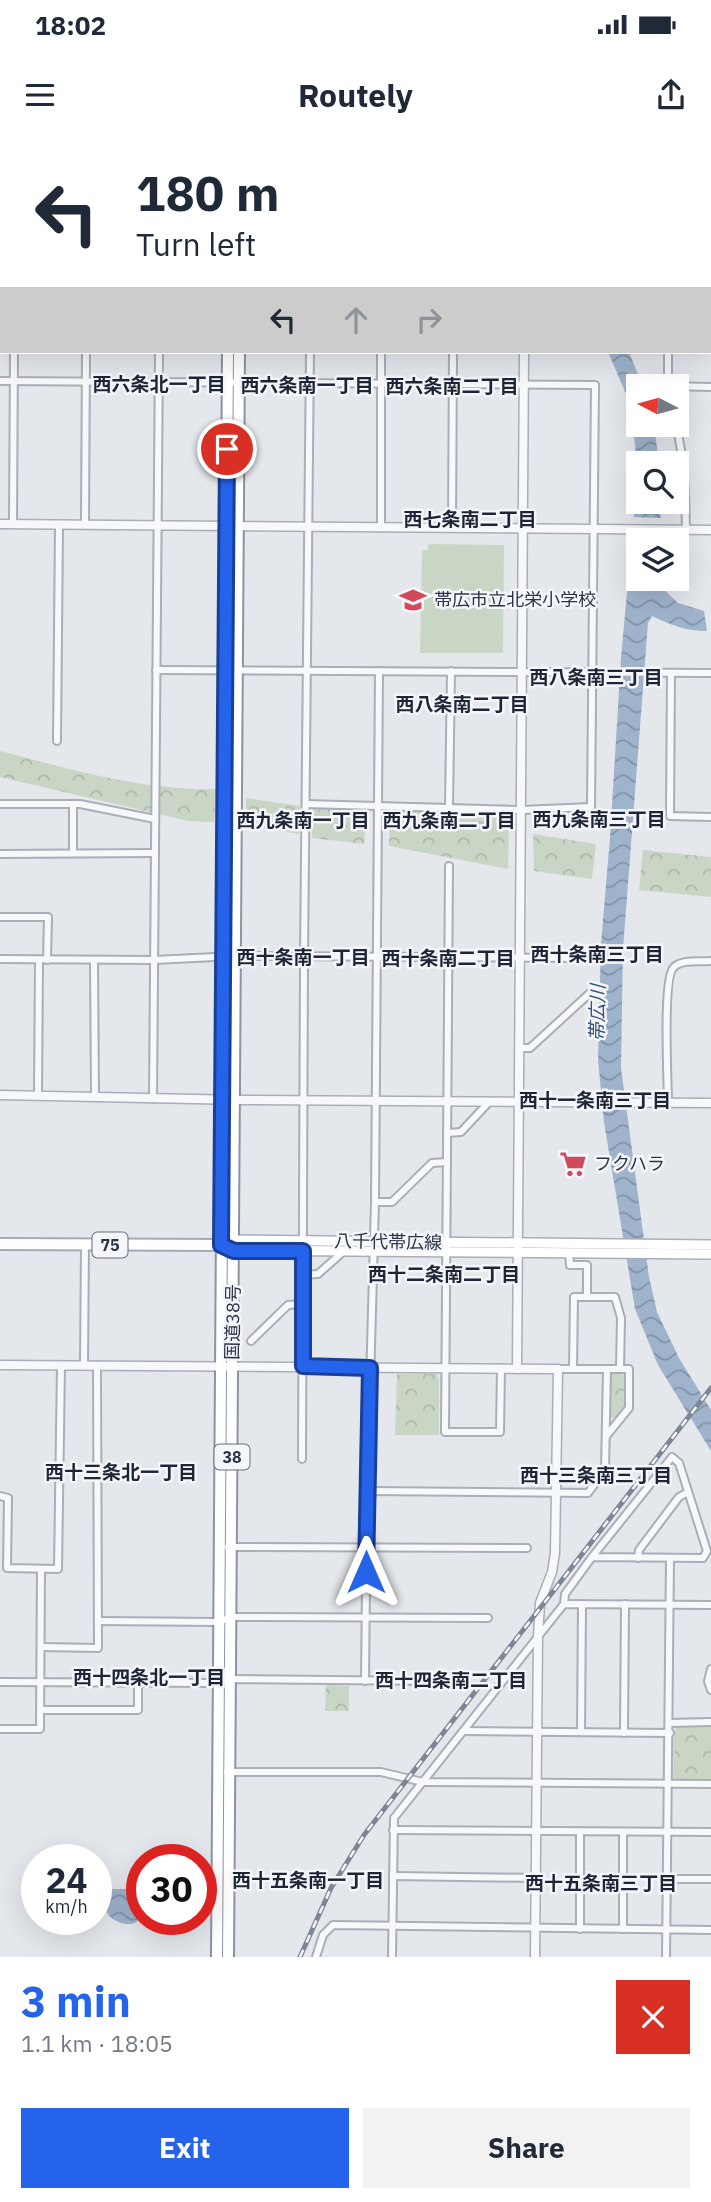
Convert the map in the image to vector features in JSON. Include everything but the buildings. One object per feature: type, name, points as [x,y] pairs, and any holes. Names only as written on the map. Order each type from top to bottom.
[{"type":"main road","name":"国道38号","points":[[227,1367],[221,1245],[228,1100],[233,383],[228,354]]},
{"type":"main road","name":"国道38号","points":[[233,383],[239,354]]},
{"type":"main road","name":"国道38号","points":[[228,1100],[234,1245],[227,1367],[225,1547],[219,1622],[228,1957]]},
{"type":"main road","name":"75","points":[[0,1244],[221,1245]]},
{"type":"main road","name":"八千代帯広線","points":[[221,1245],[619,1248],[711,1254]]},
{"type":"main road","name":"八千代帯広線","points":[[650,1249],[711,1245]]},
{"type":"main road","name":"八千代帯広線","points":[[303,1246],[344,1251],[373,1246]]},
{"type":"main road","name":"八千代帯広線","points":[[518,1248],[569,1252],[619,1248]]},
{"type":"main road","name":"国道38号","points":[[217,1957],[224,1772],[231,1679],[231,1617],[225,1547]]},
{"type":"street","points":[[13,524],[14,354]]},
{"type":"street","points":[[85,525],[86,354]]},
{"type":"street","points":[[153,1099],[159,354]]},
{"type":"street","points":[[302,1459],[310,354]]},
{"type":"street","points":[[381,528],[382,354]]},
{"type":"street","points":[[452,528],[453,354]]},
{"type":"street","points":[[517,1369],[524,354]]},
{"type":"street","points":[[668,354],[668,374]]},
{"type":"street","points":[[0,381],[595,386],[591,807],[521,810],[306,804]]},
{"type":"street","points":[[690,387],[711,387]]},
{"type":"street","points":[[679,438],[685,476],[686,528]]},
{"type":"street","points":[[0,524],[626,529]]},
{"type":"street","points":[[57,741],[59,525]]},
{"type":"street","points":[[689,530],[711,530]]},
{"type":"street","points":[[156,670],[711,673]]},
{"type":"street","points":[[365,1681],[366,1491],[375,1202],[379,671]]},
{"type":"street","points":[[449,807],[451,671]]},
{"type":"street","points":[[671,673],[670,816],[711,817]]},
{"type":"street","points":[[0,804],[73,804],[155,819]]},
{"type":"street","points":[[73,804],[73,853]]},
{"type":"street","points":[[0,854],[155,853]]},
{"type":"street","points":[[449,866],[445,1432],[500,1433],[501,1368]]},
{"type":"street","points":[[0,917],[48,917],[43,960],[38,1096]]},
{"type":"street","points":[[0,959],[154,960],[229,956],[591,958]]},
{"type":"street","points":[[94,960],[95,1097]]},
{"type":"street","points":[[668,1103],[669,972],[676,965],[685,962],[711,961]]},
{"type":"street","points":[[519,1048],[530,1048],[590,993]]},
{"type":"street","points":[[0,1096],[711,1103]]},
{"type":"street","points":[[447,1133],[461,1132],[489,1102]]},
{"type":"street","points":[[375,1202],[392,1202],[432,1163],[447,1162]]},
{"type":"street","points":[[84,1365],[85,1244]]},
{"type":"street","points":[[302,1275],[318,1274],[344,1251]]},
{"type":"street","points":[[569,1252],[570,1265],[587,1265],[587,1297]]},
{"type":"street","points":[[573,1369],[574,1297],[615,1297],[621,1318],[621,1369]]},
{"type":"street","points":[[251,1340],[288,1305],[302,1304]]},
{"type":"street","points":[[0,1364],[629,1369],[629,1408],[606,1437]]},
{"type":"street","points":[[0,1496],[8,1498],[8,1568],[58,1569],[61,1365]]},
{"type":"street","points":[[41,1647],[98,1648],[97,1365]]},
{"type":"street","points":[[535,1957],[538,1637],[540,1603],[552,1572],[555,1553],[558,1369]]},
{"type":"street","points":[[366,1491],[588,1493],[605,1471],[607,1369]]},
{"type":"street","points":[[392,1957],[394,1818],[564,1604],[565,1594],[592,1557],[672,1457],[679,1463],[707,1551],[703,1558],[592,1557]]},
{"type":"street","points":[[638,1558],[639,1550],[679,1497],[688,1492]]},
{"type":"street","points":[[225,1547],[527,1548]]},
{"type":"street","points":[[666,1957],[670,1559]]},
{"type":"street","points":[[0,1729],[40,1729],[41,1569]]},
{"type":"street","points":[[564,1604],[711,1605]]},
{"type":"street","points":[[581,1732],[582,1604]]},
{"type":"street","points":[[624,1733],[625,1604]]},
{"type":"street","points":[[98,1621],[219,1622],[231,1617],[488,1618]]},
{"type":"street","points":[[711,1669],[711,1690]]},
{"type":"street","points":[[0,1682],[219,1683],[231,1679],[434,1681]]},
{"type":"street","points":[[41,1710],[138,1710],[138,1683]]},
{"type":"street","points":[[669,1723],[711,1722]]},
{"type":"street","points":[[464,1731],[670,1733]]},
{"type":"street","points":[[224,1772],[381,1772],[423,1782],[711,1784]]},
{"type":"street","points":[[393,1830],[711,1832]]},
{"type":"street","points":[[580,1832],[580,1929]]},
{"type":"street","points":[[623,1832],[623,1929]]},
{"type":"street","points":[[393,1876],[536,1878]]},
{"type":"street","points":[[667,1879],[711,1879]]},
{"type":"street","points":[[316,1957],[323,1935],[333,1926],[711,1930]]},
{"type":"green space","points":[[428,544],[504,545],[503,653],[420,653],[422,550],[428,550]]},
{"type":"green space","points":[[0,751],[134,783],[216,789],[214,822],[188,821],[0,777]]},
{"type":"green space","points":[[246,798],[300,806],[299,834],[246,825]]},
{"type":"green space","points":[[312,807],[367,808],[364,844],[312,838]]},
{"type":"green space","points":[[390,809],[509,815],[508,869],[389,846]]},
{"type":"green space","points":[[533,834],[596,844],[592,879],[534,871]]},
{"type":"green space","points":[[643,850],[711,857],[711,897],[639,890]]},
{"type":"green space","points":[[621,1373],[625,1377],[624,1407],[616,1418],[609,1417],[610,1376]]},
{"type":"green space","points":[[397,1374],[436,1374],[439,1379],[439,1435],[395,1435]]},
{"type":"green space","points":[[326,1685],[349,1686],[349,1711],[325,1711]]},
{"type":"green space","points":[[677,1727],[711,1727],[711,1781],[673,1781],[674,1731]]},
{"type":"water","points":[[609,354],[630,354],[638,374],[626,374],[626,394]]},
{"type":"water","points":[[634,438],[656,438],[657,451],[636,451]]},
{"type":"water","points":[[634,514],[661,514],[660,528],[633,528]]},
{"type":"water","points":[[627,591],[665,591],[678,603],[704,611],[707,631],[679,627],[652,616],[648,623],[623,949],[621,1068],[649,1277],[657,1312],[679,1358],[711,1410],[711,1451],[658,1365],[635,1309],[604,1122],[598,1060],[601,944]]},
{"type":"water","points":[[112,1889],[126,1889],[126,1924],[112,1918]]},
{"type":"pier","points":[[631,517],[664,518],[663,528],[630,528]]},
{"type":"railway","points":[[300,1957],[331,1888],[364,1835],[711,1388]]},
{"type":"place","name":"帯広市立北栄小学校","points":[[413,600]]},
{"type":"place","name":"フクハラ","points":[[573,1164]]},
{"type":"district","name":"西六条北一丁目","points":[[159,384]]},
{"type":"district","name":"西六条南一丁目","points":[[307,385]]},
{"type":"district","name":"西六条南二丁目","points":[[452,386]]},
{"type":"district","name":"西七条南二丁目","points":[[470,519]]},
{"type":"district","name":"西八条南三丁目","points":[[596,677]]},
{"type":"district","name":"西八条南二丁目","points":[[462,704]]},
{"type":"district","name":"西九条南三丁目","points":[[599,819]]},
{"type":"district","name":"西九条南一丁目","points":[[303,820]]},
{"type":"district","name":"西九条南二丁目","points":[[449,820]]},
{"type":"district","name":"西十条南三丁目","points":[[597,954]]},
{"type":"district","name":"西十条南一丁目","points":[[303,957]]},
{"type":"district","name":"西十条南二丁目","points":[[448,958]]},
{"type":"district","name":"西十一条南三丁目","points":[[595,1100]]},
{"type":"district","name":"西十二条南二丁目","points":[[444,1274]]},
{"type":"district","name":"西十三条北一丁目","points":[[121,1472]]},
{"type":"district","name":"西十三条南三丁目","points":[[596,1475]]},
{"type":"district","name":"西十四条北一丁目","points":[[149,1677]]},
{"type":"district","name":"西十四条南二丁目","points":[[451,1680]]},
{"type":"district","name":"西十五条南一丁目","points":[[308,1880]]},
{"type":"district","name":"西十五条南三丁目","points":[[601,1883]]},
{"type":"route","points":[[227,449],[221,1245],[234,1251],[303,1251],[303,1366],[370,1368],[366,1572]]},
{"type":"water label","name":"帯広川","points":[[597,1013]]}]
